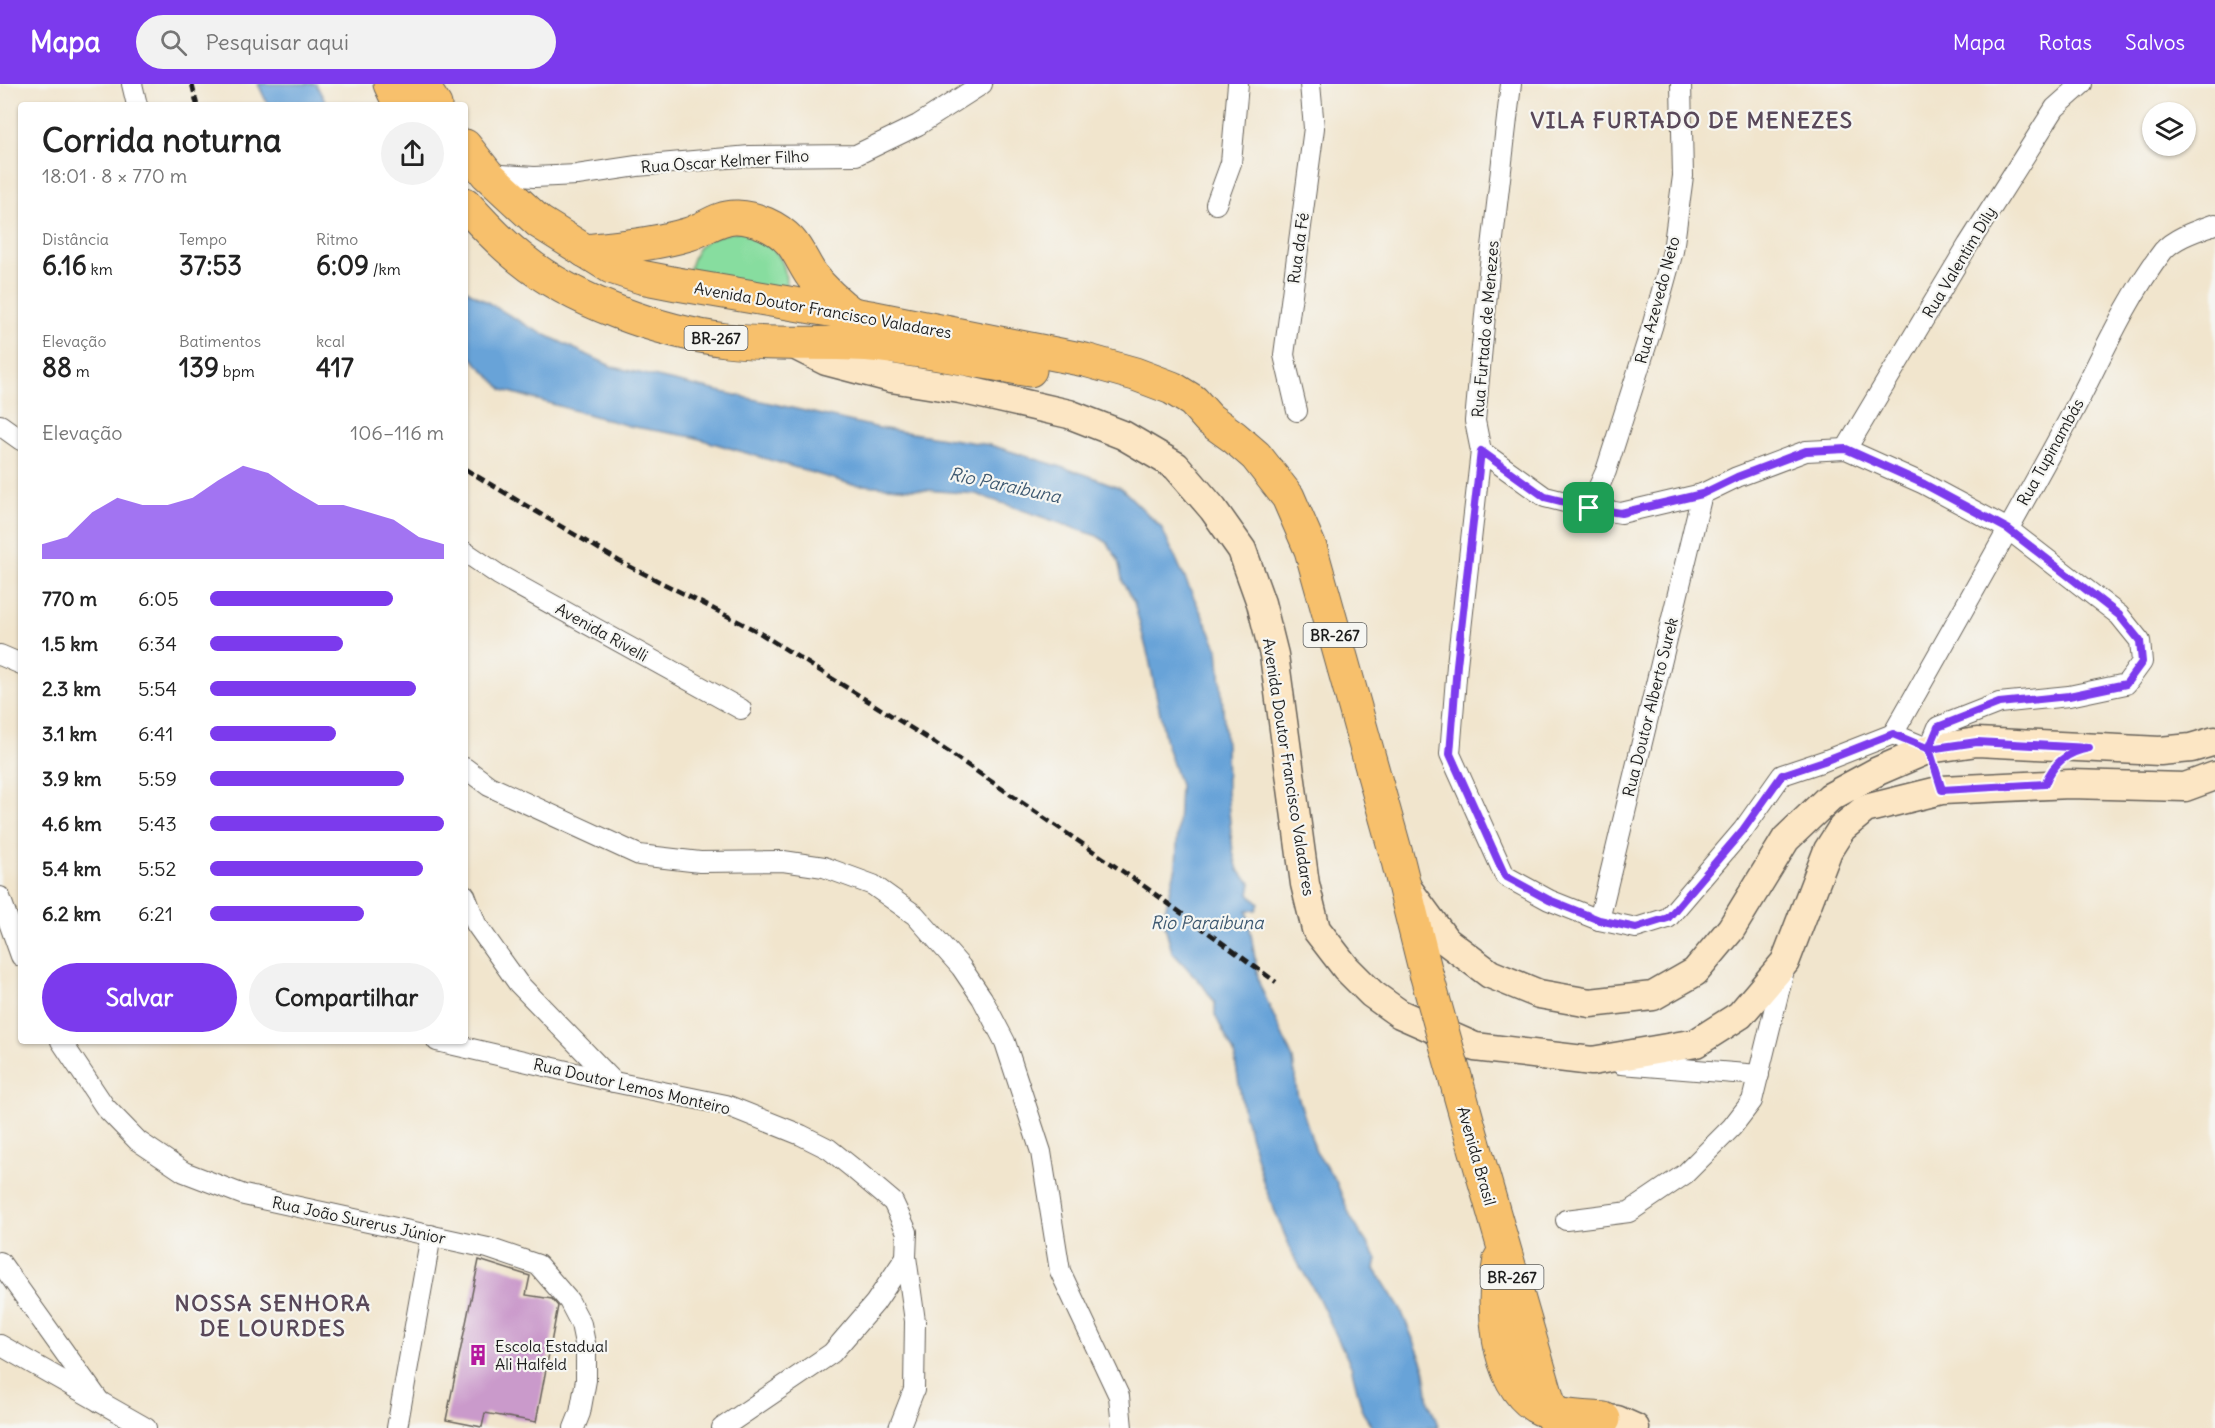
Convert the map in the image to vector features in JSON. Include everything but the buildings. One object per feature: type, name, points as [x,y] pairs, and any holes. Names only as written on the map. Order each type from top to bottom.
[{"type":"highway","points":[[390,84],[399,102]]},
{"type":"highway","points":[[421,84],[433,102]]},
{"type":"highway","name":"Avenida Doutor Francisco Valadares","points":[[468,150],[487,174],[539,222],[611,267],[641,277],[852,314],[1018,357],[1125,391],[1183,417],[1209,419],[1234,436],[1256,456],[1288,497],[1311,550],[1404,883]]},
{"type":"highway","name":"Avenida Doutor Francisco Valadares","points":[[468,207],[485,227],[522,260],[565,287],[610,308],[665,328],[726,340],[873,345],[1018,357]]},
{"type":"highway","points":[[585,251],[633,246],[690,234],[712,223],[735,217],[759,220],[790,241],[813,276],[832,299],[852,314]]},
{"type":"highway","points":[[677,284],[681,258],[690,234]]},
{"type":"highway","points":[[796,304],[799,284],[798,252]]},
{"type":"highway","name":"BR-267","points":[[677,284],[689,316],[701,329],[726,340],[755,337],[773,330],[787,320],[796,304]]},
{"type":"highway","name":"Avenida Brasil","points":[[1404,883],[1426,973],[1502,1245],[1495,1296],[1497,1325],[1504,1357],[1513,1381],[1522,1396],[1554,1420]]},
{"type":"highway","points":[[1554,1420],[1597,1423]]},
{"type":"main road","name":"Avenida Doutor Francisco Valadares","points":[[790,343],[826,361],[891,378],[960,389],[1069,414],[1123,435],[1176,466],[1213,509],[1242,550],[1261,603],[1274,655],[1305,884],[1316,929],[1353,975],[1372,994],[1400,1014],[1475,1047],[1592,1061],[1696,1043],[1740,1015],[1785,962],[1828,850],[1842,828],[1865,809],[1942,790],[2045,784],[2185,787],[2215,776]]},
{"type":"main road","name":"Avenida Doutor Francisco Valadares","points":[[1404,883],[1446,941],[1490,974],[1539,994],[1590,1003],[1653,996],[1695,972],[1731,929],[1786,839],[1830,797],[1878,771],[1929,749],[1977,742],[2160,751],[2191,748],[2215,741]]},
{"type":"main road","points":[[2045,784],[2049,773],[2066,755],[2089,748]]},
{"type":"main road","points":[[1929,749],[1942,790]]},
{"type":"main road","points":[[1597,1423],[1617,1420],[1635,1428]]},
{"type":"street","points":[[132,84],[136,102]]},
{"type":"street","name":"Rua Oscar Kelmer Filho","points":[[487,174],[534,177],[577,175],[637,166],[750,156],[856,155],[918,125],[982,84]]},
{"type":"street","points":[[1216,204],[1231,163],[1238,84]]},
{"type":"street","name":"Rua da Fé","points":[[1297,411],[1284,356],[1314,128],[1310,84]]},
{"type":"street","name":"Rua Furtado de Menezes","points":[[1511,84],[1475,421],[1481,451],[1457,665],[1450,754],[1505,876],[1549,900],[1599,920],[1636,928],[1668,918],[1743,830],[1782,775],[1893,734]]},
{"type":"street","name":"Rua Azevedo Neto","points":[[1589,508],[1606,471],[1652,327],[1673,251],[1683,176],[1681,84]]},
{"type":"street","name":"Rua Valentim Dily","points":[[1846,449],[1968,244],[2055,108],[2082,84]]},
{"type":"street","name":"Rua Tupinambás","points":[[1893,734],[2008,529],[2135,293],[2165,249],[2191,233],[2215,224]]},
{"type":"street","points":[[0,425],[18,438]]},
{"type":"street","points":[[1481,451],[1545,497],[1621,513],[1702,494],[1737,477],[1806,451],[1846,449],[1924,484],[2008,529],[2119,615],[2140,641],[2142,662],[2126,684],[2069,696],[1999,703],[1938,727],[1929,749],[1893,734]]},
{"type":"street","name":"Rua Doutor Alberto Surek","points":[[1599,920],[1702,494]]},
{"type":"street","name":"Avenida Rivelli","points":[[468,554],[499,575],[741,709]]},
{"type":"street","points":[[0,655],[18,663]]},
{"type":"street","points":[[468,770],[489,786],[639,855],[700,862],[783,861],[824,867],[873,885],[915,915],[961,967],[982,998],[1005,1042],[1041,1152],[1060,1271],[1119,1396],[1122,1428]]},
{"type":"street","points":[[0,897],[18,948]]},
{"type":"street","points":[[468,903],[476,924],[518,983],[614,1082]]},
{"type":"street","points":[[1566,1220],[1629,1212],[1685,1174],[1732,1127],[1752,1101],[1785,962]]},
{"type":"street","name":"Rua João Surerus Júnior","points":[[63,1044],[105,1107],[138,1141],[184,1172],[244,1195],[488,1248],[538,1265],[569,1301],[581,1324],[586,1348],[586,1380],[580,1413],[574,1428]]},
{"type":"street","name":"Rua Doutor Lemos Monteiro","points":[[450,1044],[726,1105],[829,1149],[893,1202],[907,1232],[906,1257],[915,1321],[914,1390],[899,1428]]},
{"type":"street","points":[[1592,1061],[1759,1075]]},
{"type":"street","points":[[397,1428],[431,1235]]},
{"type":"street","points":[[722,1428],[832,1353],[875,1303],[906,1257]]},
{"type":"street","points":[[0,1262],[100,1402]]},
{"type":"street","points":[[0,1345],[146,1428]]},
{"type":"green space","points":[[748,229],[778,254],[785,271],[785,292],[688,276],[691,263],[701,245],[715,237]]},
{"type":"water","points":[[258,84],[316,84],[325,102],[267,102]]},
{"type":"water","name":"Rio Paraibuna","points":[[468,291],[531,328],[613,367],[879,428],[990,445],[1121,488],[1161,527],[1218,649],[1233,852],[1238,870],[1251,883],[1249,894],[1259,904],[1256,910],[1247,910],[1259,983],[1293,1059],[1297,1093],[1316,1152],[1336,1181],[1351,1218],[1377,1259],[1375,1269],[1401,1310],[1425,1368],[1429,1402],[1439,1428],[1373,1428],[1363,1413],[1351,1366],[1317,1295],[1293,1255],[1264,1185],[1243,1109],[1234,1053],[1215,1015],[1215,1003],[1202,984],[1172,952],[1163,918],[1176,867],[1180,785],[1166,743],[1149,659],[1134,602],[1123,583],[1118,560],[1108,543],[1097,536],[976,494],[850,484],[693,437],[629,426],[503,390],[468,354]]},
{"type":"railway","points":[[192,84],[196,102]]},
{"type":"railway","points":[[468,471],[619,561],[755,630],[935,743],[1144,886],[1276,982]]},
{"type":"place","name":"Escola Estadual Ali Halfeld","points":[[478,1355]]},
{"type":"district","name":"VILA FURTADO DE MENEZES","points":[[1692,120]]},
{"type":"district","name":"NOSSA SENHORA DE LOURDES","points":[[273,1316]]},
{"type":"route","points":[[1589,508],[1545,497],[1481,451],[1457,665],[1450,754],[1505,876],[1549,900],[1599,920],[1636,928],[1668,918],[1743,830],[1782,775],[1893,734],[1929,749],[1977,742],[2089,748],[2066,755],[2049,773],[2045,784],[1942,790],[1929,749],[1938,727],[1999,703],[2069,696],[2126,684],[2142,662],[2140,641],[2119,615],[2008,529],[1924,484],[1846,449],[1806,451],[1737,477],[1702,494],[1621,513],[1589,508]]}]
